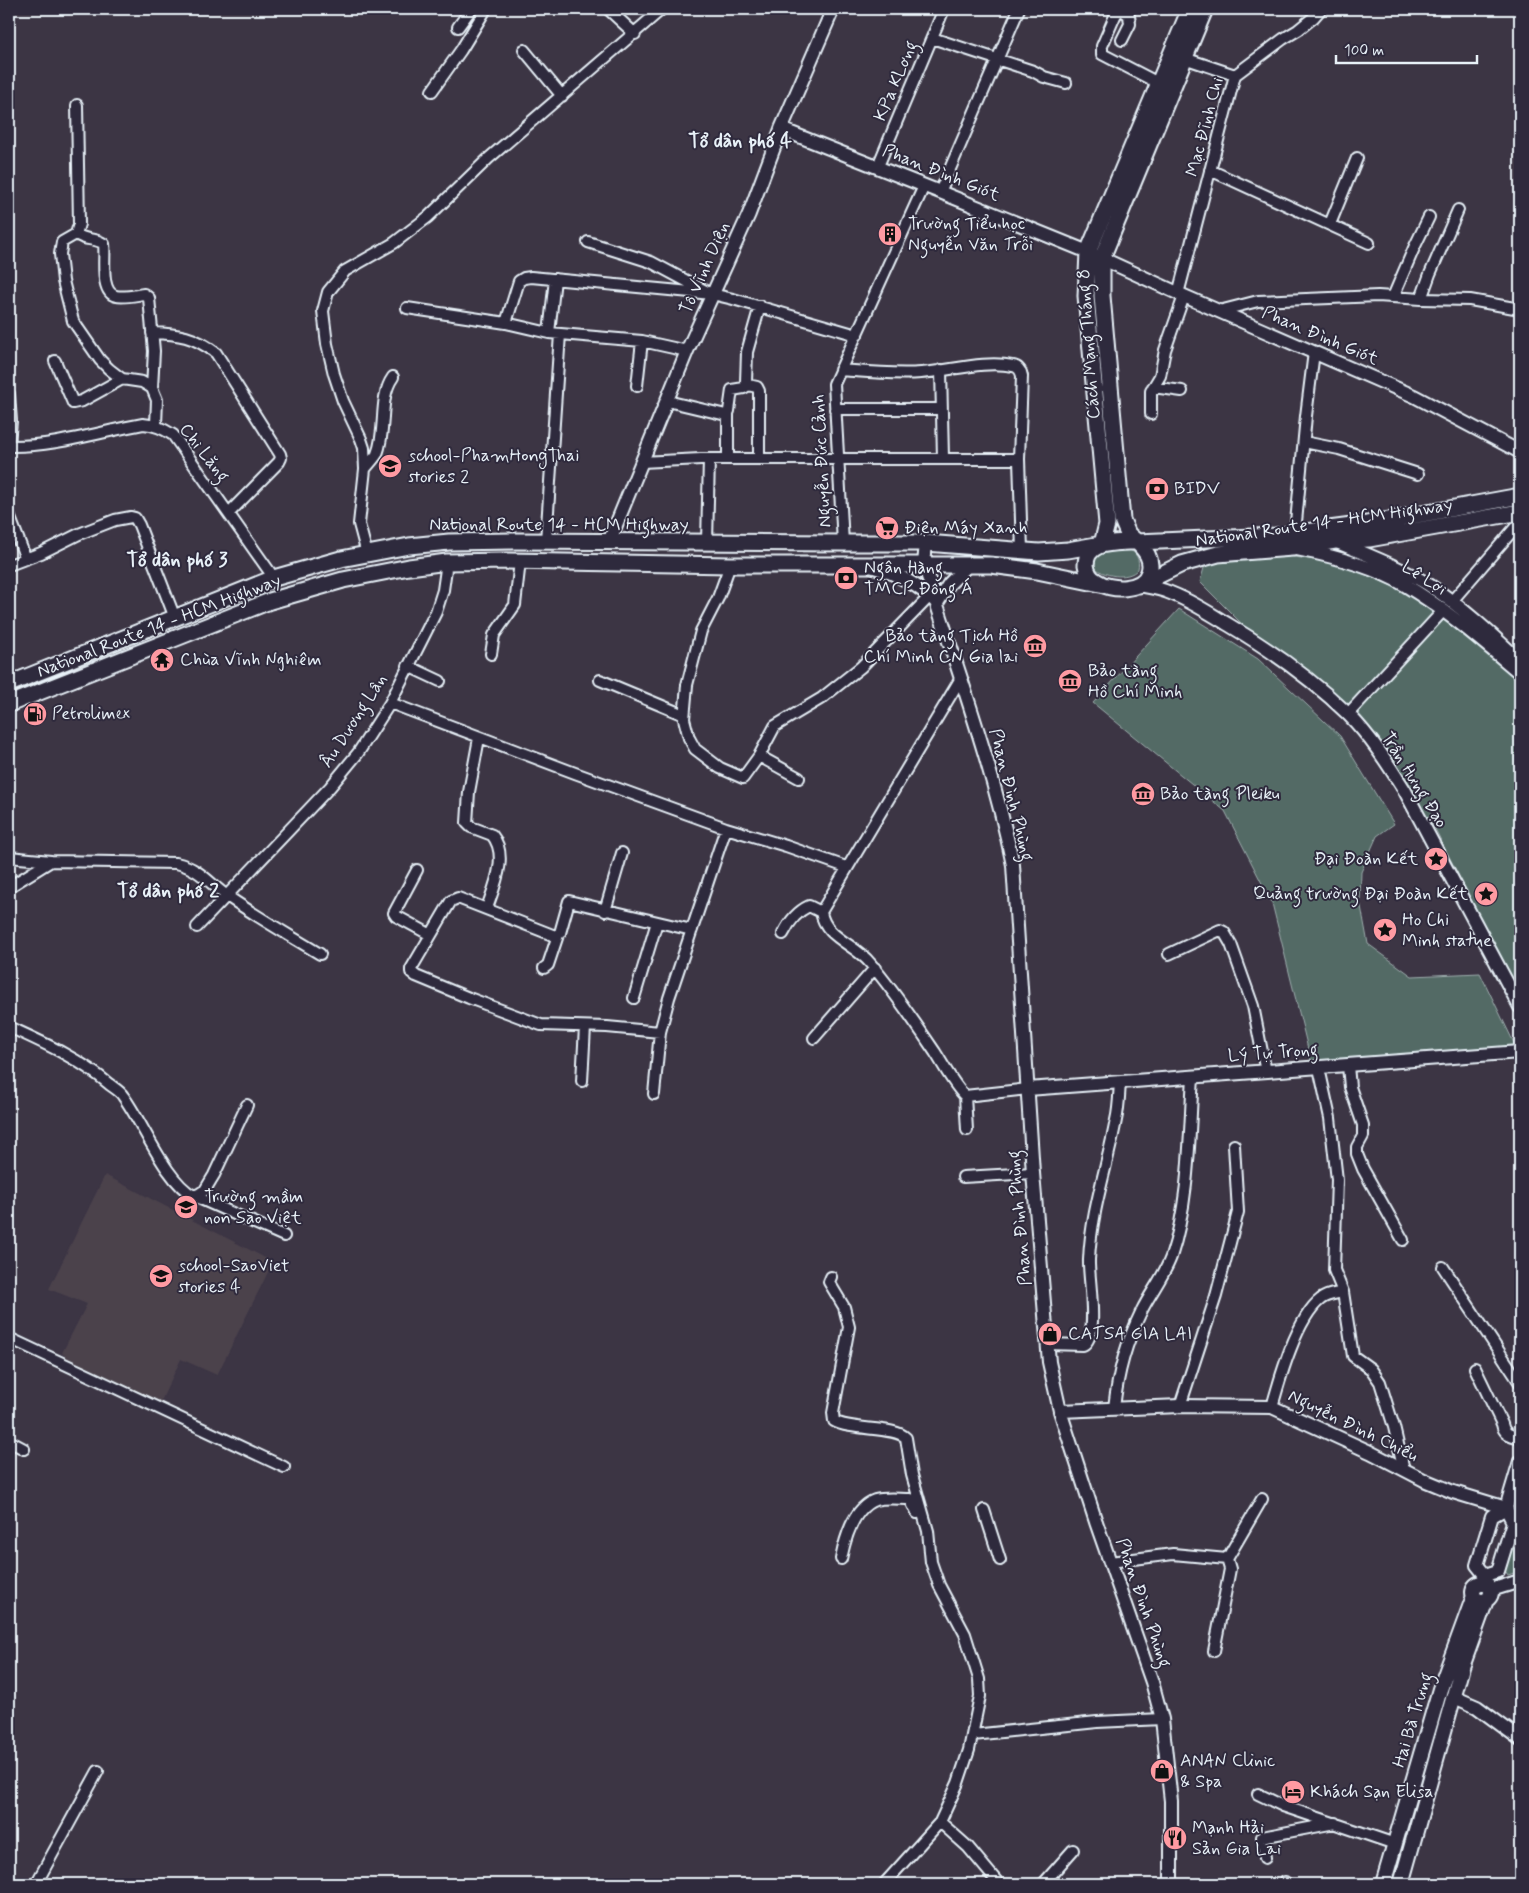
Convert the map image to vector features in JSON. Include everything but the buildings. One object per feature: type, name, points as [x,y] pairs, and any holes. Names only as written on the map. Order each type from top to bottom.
[{"type":"main road","name":"Cách Mạng Tháng 8","points":[[1102,544],[1107,524],[1086,296],[1088,252],[1190,9]]},
{"type":"main road","name":"Cách Mạng Tháng 8","points":[[1136,542],[1128,534],[1122,520],[1102,296],[1102,258],[1204,9]]},
{"type":"main road","name":"National Route 14 - HCM Highway","points":[[1139,586],[1182,564],[1199,558],[1367,524],[1520,496]]},
{"type":"main road","name":"National Route 14 - HCM Highway","points":[[1136,542],[1268,536],[1335,541],[1369,539],[1520,512]]},
{"type":"main road","points":[[1298,538],[1335,541]]},
{"type":"main road","name":"National Route 14 - HCM Highway","points":[[13,682],[274,578],[341,560],[409,546],[449,542],[546,541],[843,543],[926,544],[1022,551],[1068,550],[1102,544]]},
{"type":"main road","points":[[608,563],[609,542]]},
{"type":"main road","points":[[1136,542],[1147,552],[1151,566],[1145,581],[1139,586],[1123,588],[1100,584],[1090,575],[1086,563],[1091,550],[1102,544],[1136,542]]},
{"type":"main road","name":"National Route 14 - HCM Highway","points":[[15,701],[270,601],[343,580],[446,562],[520,561],[730,565],[970,564],[1027,570],[1100,584]]},
{"type":"main road","points":[[13,682],[15,701]]},
{"type":"main road","name":"Hai Bà Trưng","points":[[1383,1884],[1440,1689],[1456,1664],[1484,1589]]},
{"type":"main road","points":[[1401,1884],[1454,1697],[1456,1664]]},
{"type":"main road","points":[[1440,1689],[1454,1697]]},
{"type":"street","points":[[458,27],[471,9]]},
{"type":"street","points":[[432,91],[462,50],[486,9]]},
{"type":"street","points":[[608,9],[635,34]]},
{"type":"street","points":[[367,554],[359,524],[365,469],[361,439],[343,402],[327,344],[323,311],[328,292],[334,282],[345,271],[394,243],[428,217],[489,158],[662,9]]},
{"type":"street","name":"Tô Vĩnh Diện","points":[[609,542],[687,351],[749,214],[781,130],[833,9]]},
{"type":"street","name":"KPa KLơng","points":[[878,166],[944,9]]},
{"type":"street","points":[[940,192],[1019,9]]},
{"type":"street","name":"Mạc Đĩnh Chi","points":[[1151,414],[1151,395],[1153,387],[1160,376],[1235,75],[1298,30],[1321,9]]},
{"type":"street","points":[[1122,40],[1131,20],[1129,15],[1122,10],[1118,11],[1115,16],[1102,46],[1102,54],[1158,83]]},
{"type":"street","points":[[932,38],[1066,83]]},
{"type":"street","points":[[524,50],[562,96]]},
{"type":"street","points":[[1184,58],[1235,75]]},
{"type":"street","points":[[77,105],[79,224],[76,234],[64,240],[60,247],[63,281],[71,315],[100,360],[109,369],[122,379],[142,382],[152,388]]},
{"type":"street","name":"Phan Đình Giót","points":[[781,130],[878,166],[1102,258],[1181,295],[1414,396],[1520,452]]},
{"type":"street","points":[[1330,224],[1357,158]]},
{"type":"street","points":[[1210,170],[1369,243]]},
{"type":"street","name":"Nguyễn Đức Cảnh","points":[[843,543],[834,384],[924,186]]},
{"type":"street","points":[[1421,299],[1458,210]]},
{"type":"street","points":[[1393,297],[1429,217]]},
{"type":"street","points":[[76,234],[84,239],[98,240],[104,244],[104,274],[106,287],[109,292],[116,296],[144,294],[148,297],[152,333],[152,388],[157,400],[156,425]]},
{"type":"street","points":[[588,242],[651,262],[712,294]]},
{"type":"street","points":[[506,323],[519,281],[531,277],[712,294],[760,306],[856,335]]},
{"type":"street","points":[[546,541],[555,333],[555,279]]},
{"type":"street","points":[[1219,311],[1258,301],[1378,296],[1478,301],[1520,310]]},
{"type":"street","points":[[748,385],[746,382],[747,352],[760,306]]},
{"type":"street","points":[[408,308],[506,323],[555,333],[642,341],[687,351]]},
{"type":"street","points":[[152,333],[174,334],[192,338],[202,342],[216,353],[280,454],[279,462],[229,513]]},
{"type":"street","points":[[637,386],[642,341]]},
{"type":"street","points":[[1298,538],[1304,442],[1314,352]]},
{"type":"street","points":[[54,361],[73,403],[82,401],[122,379]]},
{"type":"street","points":[[840,370],[909,374],[982,366],[1017,367],[1021,371],[1022,376],[1019,459],[1022,551]]},
{"type":"street","points":[[941,370],[943,458]]},
{"type":"street","points":[[365,469],[376,456],[380,444],[387,388],[393,377]]},
{"type":"street","points":[[728,459],[728,414],[732,390],[744,388],[748,385],[757,387],[759,391],[759,459]]},
{"type":"street","points":[[1153,387],[1182,391]]},
{"type":"street","points":[[9,394],[11,421],[9,445]]},
{"type":"street","points":[[666,401],[724,415],[728,414]]},
{"type":"street","points":[[836,409],[941,409]]},
{"type":"street","name":"Chi Lăng","points":[[9,445],[24,446],[54,442],[143,424],[156,425],[173,435],[274,578]]},
{"type":"street","points":[[1304,442],[1339,449],[1418,474]]},
{"type":"street","points":[[641,462],[710,459],[1019,459]]},
{"type":"street","points":[[707,542],[710,459]]},
{"type":"street","points":[[9,515],[26,559]]},
{"type":"street","points":[[9,565],[115,520],[135,518],[175,618]]},
{"type":"street","points":[[1348,714],[1447,606],[1520,522]]},
{"type":"street","name":"Lê Lợi","points":[[1298,538],[1355,564],[1389,576],[1447,606],[1520,673]]},
{"type":"street","points":[[1335,541],[1411,575],[1447,606],[1520,661]]},
{"type":"street","name":"Phan Đình Phùng","points":[[926,544],[924,564],[933,597],[992,776],[1004,822],[1012,865],[1033,1173],[1049,1362],[1060,1411],[1152,1682],[1162,1719],[1171,1801],[1171,1884]]},
{"type":"street","points":[[490,654],[494,635],[514,605],[520,561]]},
{"type":"street","name":"Âu Dương Lân","points":[[197,927],[330,787],[358,753],[390,703],[436,612],[443,590],[446,562]]},
{"type":"street","points":[[862,564],[907,580],[933,597]]},
{"type":"street","points":[[900,564],[912,571],[933,597]]},
{"type":"street","points":[[730,565],[718,598],[701,631],[688,685],[684,715],[686,730],[692,746],[720,768],[743,778],[759,756],[775,726],[822,698],[861,667],[970,564]]},
{"type":"street","name":"Trần Hưng Đạo","points":[[1139,586],[1167,591],[1192,603],[1238,630],[1314,684],[1348,714],[1384,756],[1405,791],[1520,1007]]},
{"type":"street","points":[[408,666],[440,681]]},
{"type":"street","points":[[961,678],[846,867],[821,912],[822,920],[828,929],[868,960],[907,1011],[965,1096],[967,1130]]},
{"type":"street","points":[[600,680],[684,715]]},
{"type":"street","points":[[390,703],[479,738],[726,828],[846,867]]},
{"type":"street","points":[[479,738],[469,792],[467,823],[471,827],[492,835],[498,849],[499,866],[497,880],[487,908]]},
{"type":"street","points":[[759,756],[799,778]]},
{"type":"street","points":[[654,1094],[660,1032],[669,998],[726,828]]},
{"type":"street","points":[[605,911],[622,852]]},
{"type":"street","points":[[9,857],[51,861],[184,864],[194,868],[227,896],[320,954]]},
{"type":"street","points":[[9,887],[51,861]]},
{"type":"street","points":[[417,870],[394,913],[396,916],[431,935]]},
{"type":"street","points":[[558,935],[487,908],[454,898],[411,969],[411,972],[468,998],[541,1025],[629,1028],[660,1032]]},
{"type":"street","points":[[544,968],[548,965],[570,901],[605,911],[692,930]]},
{"type":"street","points":[[782,934],[795,916],[809,906],[821,912]]},
{"type":"street","points":[[634,998],[657,922]]},
{"type":"street","points":[[1169,954],[1220,930],[1224,932],[1232,944],[1254,1006],[1266,1072]]},
{"type":"street","points":[[814,1038],[874,968]]},
{"type":"street","points":[[9,1027],[47,1044],[96,1073],[122,1095],[171,1176],[183,1189],[194,1196],[284,1236]]},
{"type":"street","points":[[582,1081],[585,1027]]},
{"type":"street","name":"Lý Tự Trọng","points":[[1028,1089],[1520,1052]]},
{"type":"street","points":[[1348,1066],[1350,1086],[1363,1125],[1363,1136],[1357,1148],[1358,1154],[1363,1169],[1403,1240]]},
{"type":"street","points":[[1319,1068],[1330,1118],[1337,1180],[1334,1270],[1343,1292],[1353,1356],[1371,1369],[1380,1382],[1394,1427],[1404,1470]]},
{"type":"street","points":[[1114,1408],[1117,1380],[1122,1359],[1142,1310],[1168,1263],[1181,1218],[1193,1077]]},
{"type":"street","points":[[1048,1344],[1083,1345],[1089,1339],[1092,1328],[1090,1243],[1100,1184],[1117,1118],[1120,1082]]},
{"type":"street","points":[[965,1096],[1028,1089]]},
{"type":"street","points":[[194,1196],[205,1190],[214,1176],[247,1105]]},
{"type":"street","points":[[1180,1406],[1216,1296],[1238,1212],[1234,1145]]},
{"type":"street","points":[[963,1177],[1033,1173]]},
{"type":"street","points":[[1443,1267],[1520,1383]]},
{"type":"street","points":[[831,1277],[830,1282],[844,1307],[849,1328],[833,1412],[834,1421],[850,1426],[898,1433],[906,1438],[912,1475],[928,1531],[929,1552]]},
{"type":"street","points":[[1272,1407],[1284,1364],[1308,1314],[1322,1299],[1343,1292]]},
{"type":"street","points":[[9,1338],[284,1466]]},
{"type":"street","points":[[1474,1368],[1502,1424],[1503,1430],[1507,1434],[1520,1438]]},
{"type":"street","name":"Nguyễn Đình Chiểu","points":[[1060,1411],[1180,1406],[1272,1407],[1453,1492],[1506,1508]]},
{"type":"street","points":[[9,1441],[24,1448]]},
{"type":"street","points":[[1484,1589],[1498,1571],[1513,1522],[1506,1508],[1520,1461]]},
{"type":"street","points":[[841,1559],[847,1536],[859,1513],[867,1505],[875,1500],[885,1498],[912,1500],[939,1585],[966,1634],[979,1679],[980,1696],[973,1735],[958,1783],[940,1822],[884,1884]]},
{"type":"street","points":[[1214,1651],[1230,1569],[1227,1559],[1262,1499]]},
{"type":"street","points":[[1484,1589],[1477,1565],[1492,1516],[1506,1508]]},
{"type":"street","points":[[984,1510],[1000,1560]]},
{"type":"street","points":[[1110,1562],[1173,1554],[1227,1559]]},
{"type":"street","points":[[1484,1589],[1520,1581]]},
{"type":"street","points":[[1454,1697],[1477,1707],[1520,1739]]},
{"type":"street","points":[[973,1735],[1097,1722],[1162,1719]]},
{"type":"street","points":[[36,1884],[98,1771]]},
{"type":"street","points":[[1258,1794],[1276,1804],[1395,1844]]},
{"type":"street","points":[[940,1822],[968,1847],[999,1884]]},
{"type":"street","points":[[1265,1858],[1262,1837],[1336,1823]]},
{"type":"street","points":[[1043,1884],[1072,1850]]},
{"type":"shaded area","name":"school-SaoViet stories 4","points":[[105,1175],[273,1262],[217,1375],[181,1359],[160,1403],[66,1357],[62,1353],[87,1304],[49,1289]]},
{"type":"green space","points":[[1127,549],[1135,554],[1139,562],[1138,569],[1134,573],[1122,576],[1109,575],[1093,566],[1093,558],[1097,552]]},
{"type":"green space","points":[[1274,554],[1322,561],[1353,569],[1415,596],[1520,673],[1520,996],[1432,823],[1384,756],[1348,714],[1266,648],[1200,582],[1204,568],[1216,558]]},
{"type":"green space","points":[[1179,609],[1258,659],[1340,736],[1394,824],[1377,836],[1361,872],[1360,901],[1368,944],[1412,976],[1480,973],[1516,1047],[1311,1061],[1272,903],[1225,811],[1093,703]]},
{"type":"green space","points":[[1520,1490],[1520,1571],[1508,1575],[1499,1562]]},
{"type":"place","name":"Trường Tiểu học Nguyễn Văn Trỗi","points":[[890,234]]},
{"type":"place","name":"school-PhamHongThai stories 2","points":[[390,466]]},
{"type":"place","name":"BIDV","points":[[1157,489]]},
{"type":"place","name":"Điện Máy Xanh","points":[[887,528]]},
{"type":"place","name":"Ngân Hàng TMCP Đông Á","points":[[846,578]]},
{"type":"place","name":"Bảo tàng Tịch Hồ Chí Minh CN Gia lai","points":[[1035,646]]},
{"type":"place","name":"Chùa Vĩnh Nghiêm","points":[[162,660]]},
{"type":"place","name":"Bảo tàng Hồ Chí Minh","points":[[1070,681]]},
{"type":"place","name":"Petrolimex","points":[[35,714]]},
{"type":"place","name":"Bảo tàng Pleiku","points":[[1143,794]]},
{"type":"place","name":"Đại Đoàn Kết","points":[[1436,859]]},
{"type":"place","name":"Quảng trường Đại Đoàn Kết","points":[[1486,894]]},
{"type":"place","name":"Ho Chi Minh statue","points":[[1385,930]]},
{"type":"place","name":"Trường mầm non Sao Việt","points":[[186,1207]]},
{"type":"place","name":"school-SaoViet stories 4","points":[[161,1276]]},
{"type":"place","name":"CATSA GIA LAI","points":[[1050,1334]]},
{"type":"place","name":"ANAN Clinic & Spa","points":[[1162,1771]]},
{"type":"place","name":"Khách Sạn Elisa","points":[[1293,1792]]},
{"type":"place","name":"Mạnh Hải Sản Gia Lai","points":[[1175,1838]]},
{"type":"district","name":"Tổ dân phố 4","points":[[740,141]]},
{"type":"district","name":"Tổ dân phố 3","points":[[177,560]]},
{"type":"district","name":"Tổ dân phố 2","points":[[168,891]]}]
